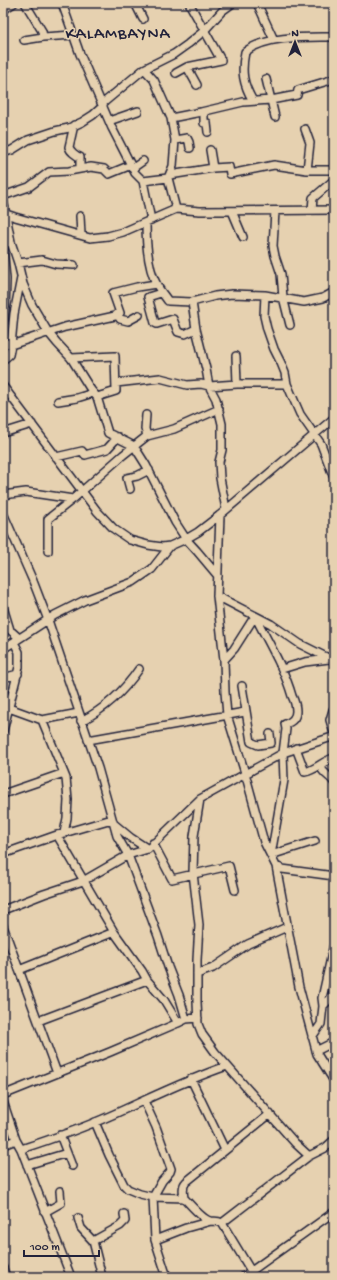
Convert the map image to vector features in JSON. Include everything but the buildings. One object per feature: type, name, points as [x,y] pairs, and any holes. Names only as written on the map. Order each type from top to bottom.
[{"type":"street","points":[[3,12],[14,3]]},
{"type":"street","points":[[25,3],[42,31],[43,37]]},
{"type":"street","points":[[62,3],[73,35],[109,121],[132,167],[142,181],[148,221],[148,249],[153,275],[161,293],[168,301],[192,302],[215,296],[232,294],[265,295],[283,297],[304,302],[323,298],[334,292]]},
{"type":"street","points":[[135,3],[143,19]]},
{"type":"street","points":[[176,73],[186,67],[221,60],[190,3]]},
{"type":"street","points":[[3,153],[12,150],[28,140],[82,122],[93,115],[102,105],[144,69],[174,54],[204,31],[222,11],[233,3]]},
{"type":"street","points":[[257,3],[274,40]]},
{"type":"street","points":[[24,40],[73,35]]},
{"type":"street","points":[[253,101],[246,88],[243,73],[245,52],[254,46],[274,40],[300,37],[334,37]]},
{"type":"street","points":[[186,67],[197,85]]},
{"type":"street","points":[[144,69],[154,80],[170,118],[176,140],[173,166],[169,176],[176,209]]},
{"type":"street","points":[[266,79],[275,117]]},
{"type":"street","points":[[170,118],[204,112],[243,102],[271,100],[297,95],[298,90],[334,79]]},
{"type":"street","points":[[109,121],[138,112]]},
{"type":"street","points":[[204,112],[204,123],[207,123],[208,132]]},
{"type":"street","points":[[74,125],[69,149],[80,157],[80,169]]},
{"type":"street","points":[[305,129],[310,143],[307,170]]},
{"type":"street","points":[[176,140],[187,138],[190,148]]},
{"type":"street","points":[[210,150],[213,168]]},
{"type":"street","points":[[143,161],[132,167],[109,174],[104,169],[91,167],[69,171],[50,172],[29,186],[3,197],[8,235],[21,278],[32,305],[48,332],[71,358],[95,395],[108,433],[134,446],[149,470],[175,522],[186,539],[198,550],[218,576]]},
{"type":"street","points":[[142,181],[213,168],[229,167],[230,174],[274,165],[307,170],[334,170]]},
{"type":"street","points":[[312,210],[313,198],[334,180]]},
{"type":"street","points":[[5,213],[90,238],[108,236],[123,232],[176,209],[200,211],[334,210]]},
{"type":"street","points":[[232,210],[243,236]]},
{"type":"street","points":[[275,210],[273,246],[281,274],[283,297],[290,325]]},
{"type":"street","points":[[80,216],[81,235]]},
{"type":"street","points":[[3,322],[5,311],[6,279],[3,247],[8,235]]},
{"type":"street","points":[[18,264],[42,260],[56,264],[74,265]]},
{"type":"street","points":[[3,360],[9,355],[6,343],[14,314],[21,278]]},
{"type":"street","points":[[6,343],[115,316],[120,313],[114,293],[136,287],[156,284]]},
{"type":"street","points":[[161,293],[148,298],[155,322],[157,324],[173,319],[176,330],[185,334],[196,329]]},
{"type":"street","points":[[265,295],[264,316],[266,329],[274,349],[282,363],[287,384],[300,414],[321,444],[333,474]]},
{"type":"street","points":[[192,302],[196,329],[209,386],[216,399],[222,424],[222,450],[219,462],[220,478],[226,509]]},
{"type":"street","points":[[117,314],[120,319],[128,321],[139,315]]},
{"type":"street","points":[[58,401],[115,393],[116,391],[115,356],[71,358]]},
{"type":"street","points":[[236,356],[237,384]]},
{"type":"street","points":[[116,383],[160,378],[187,385],[201,384],[209,386],[237,384],[287,384]]},
{"type":"street","points":[[3,386],[97,511],[114,529],[130,540],[148,545],[170,546],[198,532],[334,418]]},
{"type":"street","points":[[48,551],[48,519],[82,492],[134,446],[148,436],[174,429],[218,409]]},
{"type":"street","points":[[146,415],[145,428],[148,436]]},
{"type":"street","points":[[3,433],[32,424]]},
{"type":"street","points":[[56,457],[82,450],[85,455],[107,449],[118,437]]},
{"type":"street","points":[[130,489],[127,478],[137,476],[149,470]]},
{"type":"street","points":[[3,495],[26,492],[73,499]]},
{"type":"street","points":[[3,513],[33,581],[48,620],[98,768],[117,836],[128,855],[179,995],[186,1019]]},
{"type":"street","points":[[220,515],[217,596],[228,716],[246,773],[264,842],[272,855],[276,866],[299,987],[316,1054],[334,1081]]},
{"type":"street","points":[[3,648],[84,600],[133,582],[152,569],[170,546]]},
{"type":"street","points":[[217,596],[271,624],[300,644],[332,658]]},
{"type":"street","points":[[3,607],[6,624],[16,640],[19,652],[18,674],[3,731]]},
{"type":"street","points":[[224,660],[234,649],[255,616]]},
{"type":"street","points":[[255,616],[282,669],[296,712],[294,719],[285,724],[286,729],[282,752],[284,780],[272,855]]},
{"type":"street","points":[[282,669],[304,662],[332,658]]},
{"type":"street","points":[[9,708],[42,720],[80,717],[95,714],[110,702],[139,669]]},
{"type":"street","points":[[3,678],[18,674]]},
{"type":"street","points":[[242,686],[251,742],[258,745],[271,743],[270,734]]},
{"type":"street","points":[[3,690],[9,708]]},
{"type":"street","points":[[333,710],[330,720],[334,745]]},
{"type":"street","points":[[88,740],[245,712]]},
{"type":"street","points":[[42,720],[66,778],[68,800],[66,818],[60,834],[83,881],[114,932],[147,980],[164,1000],[178,1024]]},
{"type":"street","points":[[3,910],[83,881],[128,855],[151,846],[200,798],[282,752],[296,748],[333,732]]},
{"type":"street","points":[[296,748],[305,772],[313,771],[333,756]]},
{"type":"street","points":[[320,766],[323,773],[332,778],[334,782]]},
{"type":"street","points":[[3,794],[64,773]]},
{"type":"street","points":[[200,798],[194,836],[193,874],[199,925],[197,974],[198,1024],[202,1034],[214,1052],[295,1143],[309,1156]]},
{"type":"street","points":[[3,854],[60,834],[113,821]]},
{"type":"street","points":[[113,821],[131,838],[151,846],[172,879],[229,866],[236,890]]},
{"type":"street","points":[[272,855],[315,840]]},
{"type":"street","points":[[276,866],[282,869],[334,876]]},
{"type":"street","points":[[3,926],[57,1073]]},
{"type":"street","points":[[197,974],[213,968],[248,944],[288,927]]},
{"type":"street","points":[[19,970],[114,932]]},
{"type":"street","points":[[312,1037],[322,1024],[322,998],[334,944]]},
{"type":"street","points":[[38,1021],[147,980]]},
{"type":"street","points":[[323,1006],[334,992]]},
{"type":"street","points":[[3,1095],[178,1024],[186,1019],[198,1018]]},
{"type":"street","points":[[316,1051],[334,1042]]},
{"type":"street","points":[[21,1149],[95,1122],[190,1079],[227,1066]]},
{"type":"street","points":[[190,1079],[225,1150]]},
{"type":"street","points":[[3,1101],[16,1140],[21,1149],[71,1277]]},
{"type":"street","points":[[144,1101],[156,1127],[171,1169],[153,1197],[155,1240],[167,1277]]},
{"type":"street","points":[[211,1221],[205,1218],[184,1198],[184,1184],[270,1114]]},
{"type":"street","points":[[95,1122],[124,1186],[131,1191],[153,1197],[184,1198]]},
{"type":"street","points":[[60,1135],[72,1166]]},
{"type":"street","points":[[3,1145],[16,1140]]},
{"type":"street","points":[[222,1223],[309,1156],[326,1148],[334,1140]]},
{"type":"street","points":[[27,1165],[67,1152]]},
{"type":"street","points":[[45,1212],[61,1203],[60,1191]]},
{"type":"street","points":[[243,1277],[334,1212]]},
{"type":"street","points":[[93,1241],[120,1226],[125,1221],[124,1214]]},
{"type":"street","points":[[78,1218],[81,1228],[93,1241],[102,1277]]},
{"type":"street","points":[[155,1240],[186,1228],[217,1220],[222,1223],[251,1271]]},
{"type":"district","name":"KALAMBAYNA","points":[[118,32]]}]
